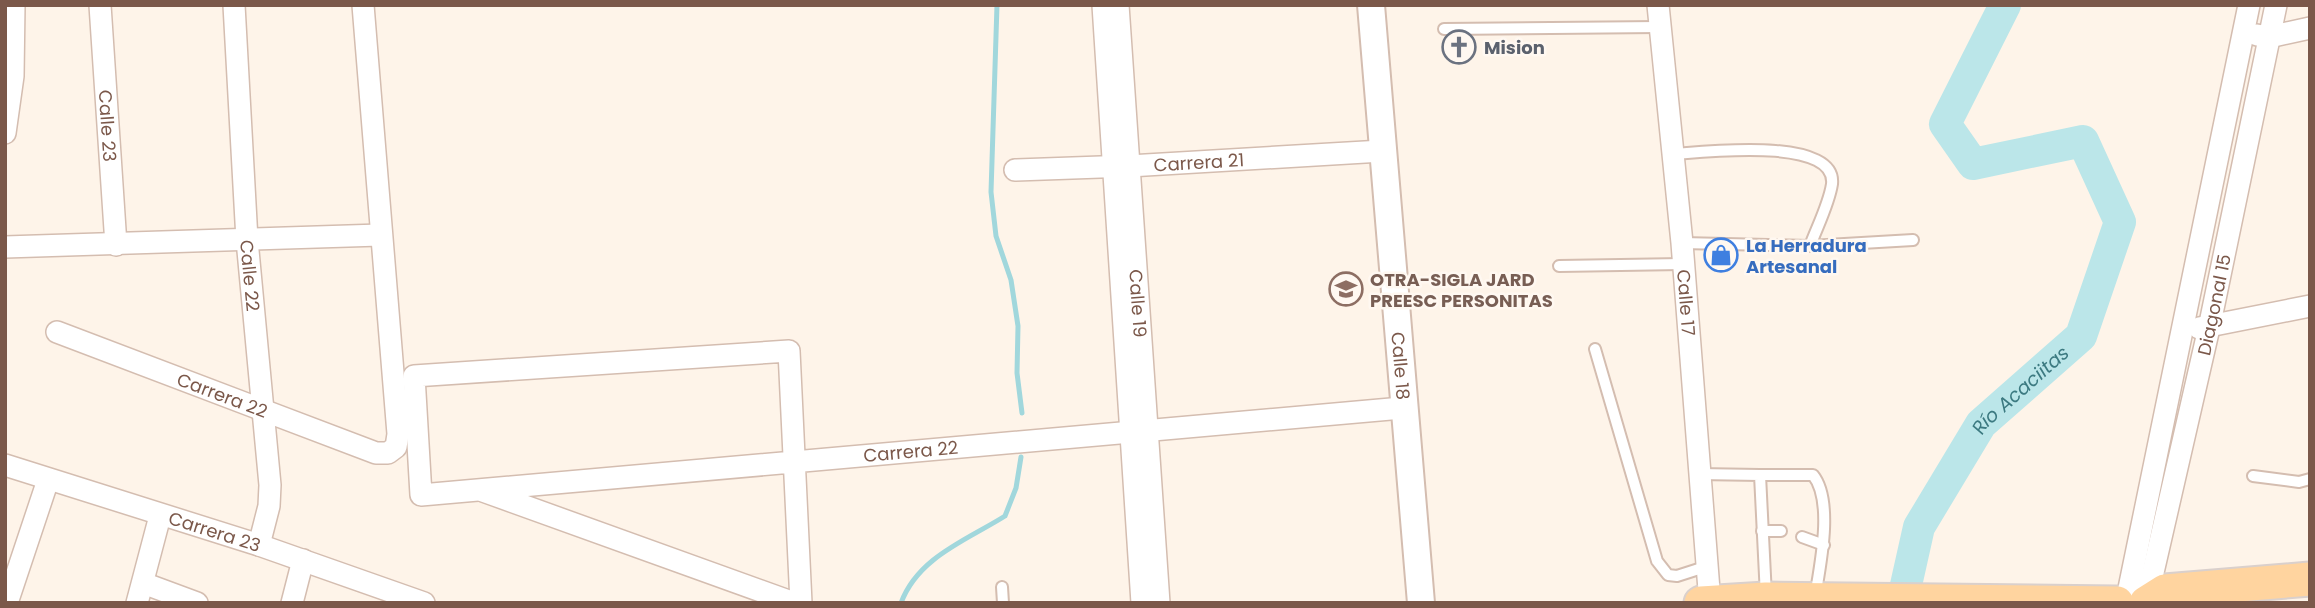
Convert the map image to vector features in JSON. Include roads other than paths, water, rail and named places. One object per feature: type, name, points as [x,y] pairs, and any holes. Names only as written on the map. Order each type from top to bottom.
[{"type":"main road","points":[[2146,603],[2165,591],[2310,579]]},
{"type":"main road","points":[[1707,602],[1766,599],[2117,603]]},
{"type":"street","points":[[6,125],[13,76],[14,5]]},
{"type":"street","name":"Calle 23","points":[[100,5],[116,245]]},
{"type":"street","name":"Calle 22","points":[[234,5],[247,240],[270,495],[259,545]]},
{"type":"street","points":[[5,247],[380,236],[363,5]]},
{"type":"street","name":"Calle 19","points":[[1103,5],[1122,167]]},
{"type":"street","name":"Calle 19","points":[[1118,5],[1122,167],[1140,431],[1159,603]]},
{"type":"street","name":"Calle 18","points":[[1371,5],[1420,603]]},
{"type":"street","name":"Calle 17","points":[[1658,5],[1674,154],[1707,602]]},
{"type":"street","name":"Diagonal 15","points":[[2126,603],[2180,328],[2249,5]]},
{"type":"street","name":"Diagonal 15","points":[[2146,603],[2208,328],[2276,5]]},
{"type":"street","points":[[2242,33],[2269,37],[2310,28]]},
{"type":"street","name":"Carrera 21","points":[[1015,170],[1122,167],[1382,151]]},
{"type":"street","name":"Carrera 22","points":[[57,332],[376,453],[388,453],[396,447],[398,434],[380,236]]},
{"type":"street","points":[[2180,328],[2208,328],[2310,306]]},
{"type":"street","name":"Carrera 22","points":[[794,461],[789,351],[414,376],[421,495],[1402,408]]},
{"type":"street","name":"Calle 19","points":[[1140,431],[1142,603]]},
{"type":"street","points":[[2155,453],[2179,459]]},
{"type":"street","points":[[794,461],[801,603]]},
{"type":"street","name":"Carrera 23","points":[[5,465],[259,545],[413,601]]},
{"type":"street","points":[[7,603],[48,480]]},
{"type":"street","points":[[478,489],[794,603]]},
{"type":"street","points":[[160,516],[140,593],[197,603]]},
{"type":"street","points":[[292,603],[303,560]]},
{"type":"lane","points":[[1444,29],[1659,27]]},
{"type":"lane","points":[[1674,154],[1742,150],[1815,157],[1828,167],[1832,183],[1810,246]]},
{"type":"lane","points":[[1559,266],[1682,254],[1913,240]]},
{"type":"lane","points":[[1595,349],[1657,561],[1668,575],[1677,576],[1705,567]]},
{"type":"lane","points":[[1698,474],[1813,475],[1821,486],[1824,545],[1819,600]]},
{"type":"lane","points":[[1760,475],[1766,599]]},
{"type":"lane","points":[[2253,476],[2300,482],[2310,479]]},
{"type":"lane","points":[[1762,531],[1781,531]]},
{"type":"lane","points":[[1802,537],[1824,545]]},
{"type":"lane","points":[[1002,587],[1003,603]]},
{"type":"waterway","points":[[997,5],[991,192],[996,236],[1011,280],[1018,326],[1017,373],[1022,413]]},
{"type":"waterway","name":"Río Acaciitas","points":[[1902,603],[1919,527],[1981,424],[2081,336],[2120,222],[2083,141],[1973,164],[1945,124],[2005,5]]},
{"type":"waterway","points":[[901,603],[919,573],[931,562],[1005,516],[1016,488],[1021,457]]},
{"type":"place","name":"Mision","points":[[1459,47]]},
{"type":"place","name":"La Herradura Artesanal","points":[[1721,255]]},
{"type":"place","name":"OTRA-SIGLA JARD PREESC PERSONITAS","points":[[1346,289]]}]
